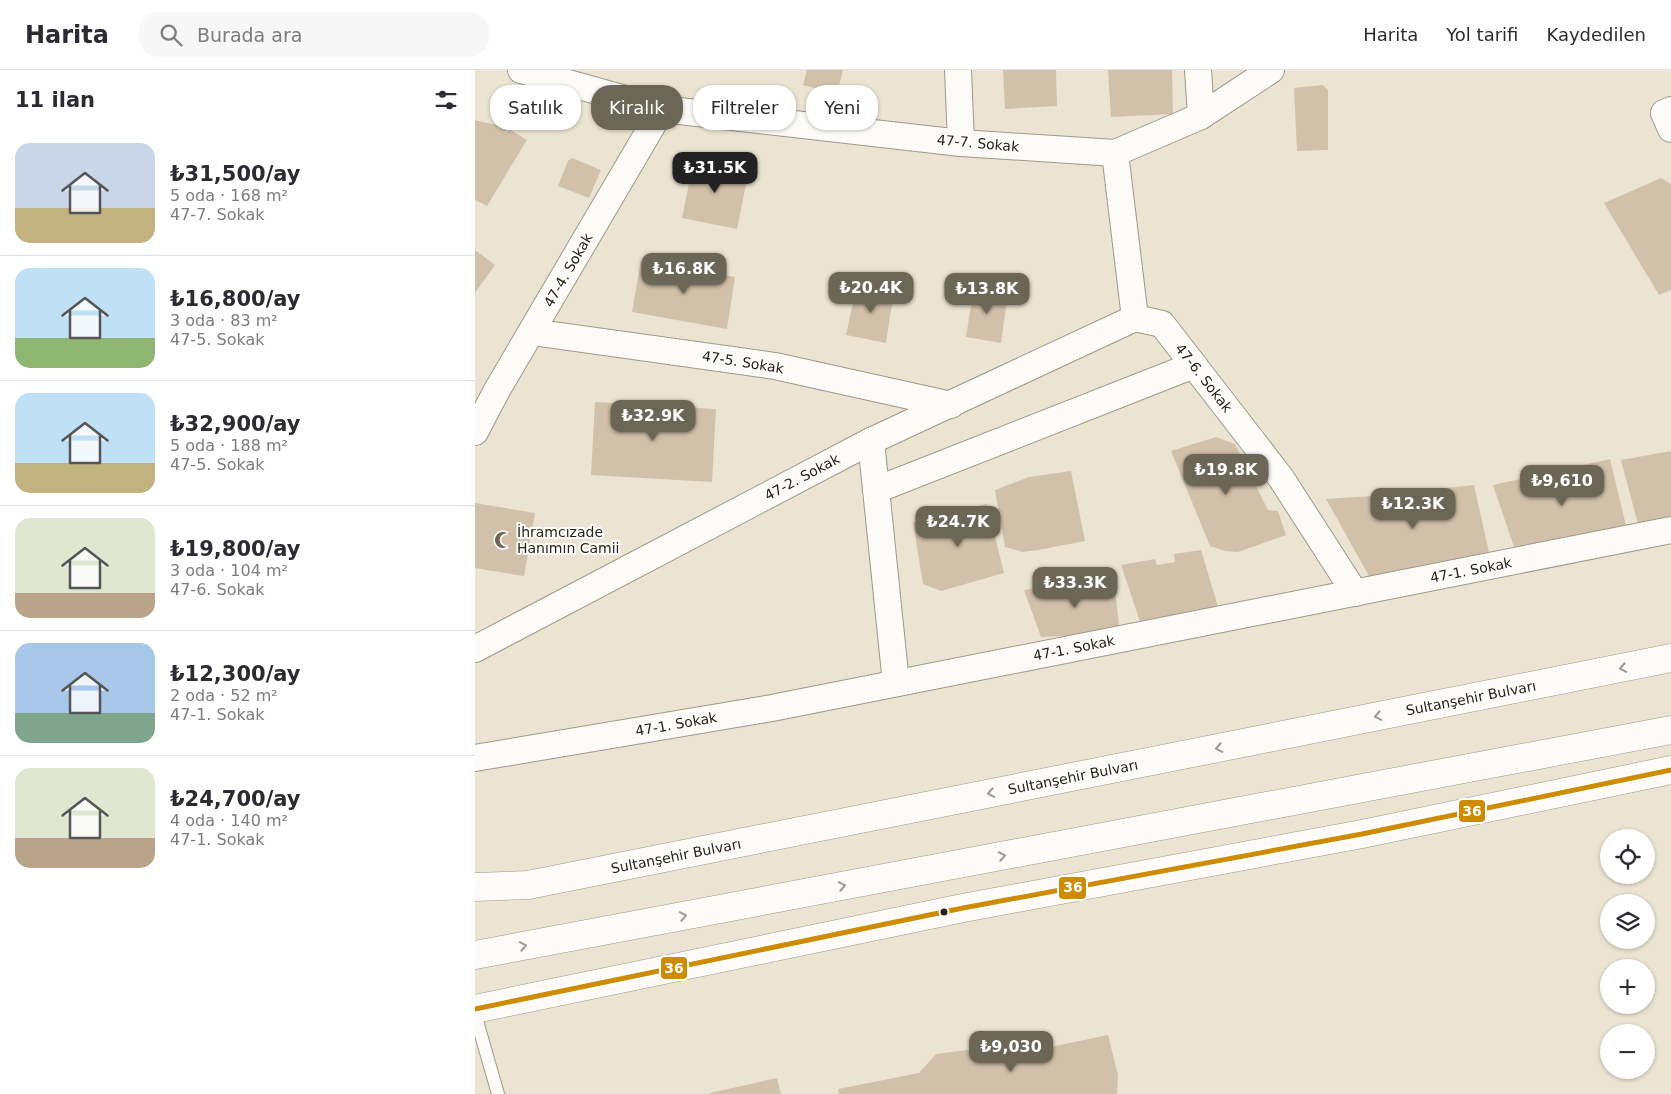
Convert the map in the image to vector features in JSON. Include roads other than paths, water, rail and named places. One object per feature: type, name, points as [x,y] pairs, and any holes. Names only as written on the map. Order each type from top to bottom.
[{"type":"main road","name":"Sultanşehir Bulvarı","points":[[475,887],[528,885],[1671,658]]},
{"type":"main road","points":[[475,955],[1671,730]]},
{"type":"main road","points":[[475,1009],[963,908],[1362,834],[1671,770]]},
{"type":"street","name":"47-7. Sokak","points":[[521,70],[591,89]]},
{"type":"street","points":[[958,70],[961,143]]},
{"type":"street","points":[[1198,70],[1201,116]]},
{"type":"street","name":"47-7. Sokak","points":[[683,110],[961,143],[1115,152],[1201,116],[1271,70]]},
{"type":"street","points":[[1671,110],[1663,113],[1671,129]]},
{"type":"street","name":"47-4. Sokak","points":[[475,432],[497,390],[649,130]]},
{"type":"street","points":[[1115,152],[1135,318]]},
{"type":"street","name":"47-6. Sokak","points":[[1135,318],[1162,324],[1281,478],[1355,593]]},
{"type":"street","name":"47-2. Sokak","points":[[475,649],[871,441],[1135,318]]},
{"type":"street","name":"47-5. Sokak","points":[[532,332],[775,366],[951,405]]},
{"type":"street","points":[[876,490],[1194,365]]},
{"type":"street","points":[[871,441],[896,683]]},
{"type":"street","name":"47-1. Sokak","points":[[475,758],[772,708],[1671,530]]},
{"type":"lane","points":[[475,1014],[498,1094]]},
{"type":"place","name":"İhramcızade Hanımın Camii","points":[[503,540]]}]
